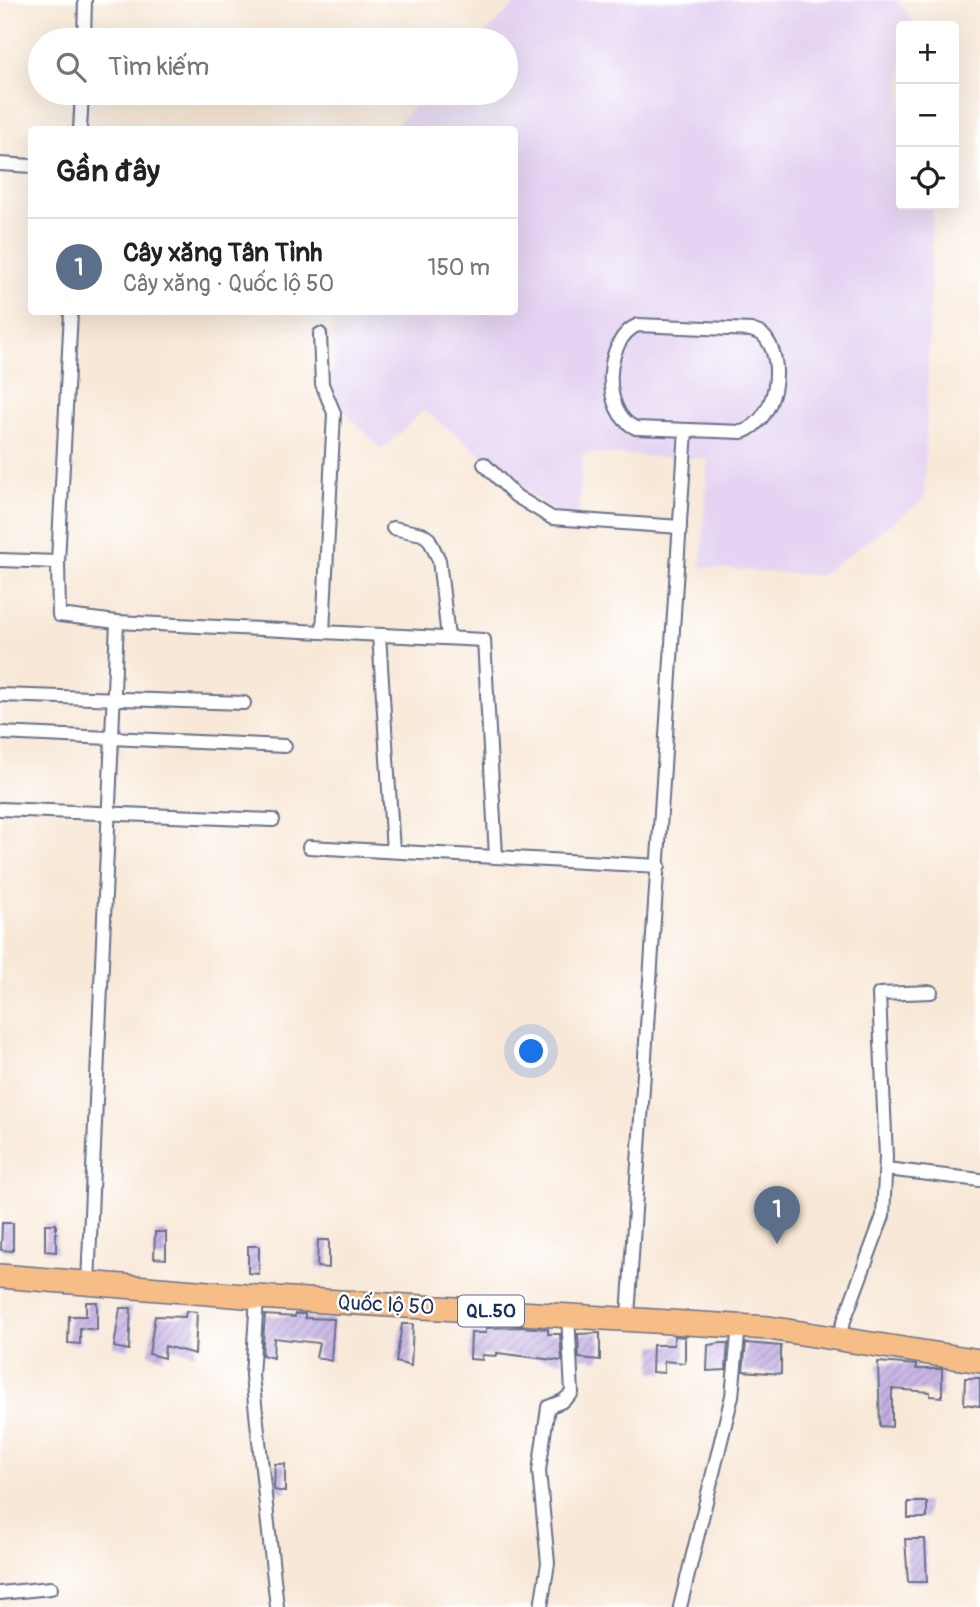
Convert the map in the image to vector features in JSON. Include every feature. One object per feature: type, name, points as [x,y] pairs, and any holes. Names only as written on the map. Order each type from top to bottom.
[{"type":"highway","name":"Quốc lộ 50","points":[[0,1276],[257,1297],[739,1325],[838,1337],[980,1361]]},
{"type":"street","points":[[84,28],[85,0]]},
{"type":"street","points":[[80,126],[81,105]]},
{"type":"street","points":[[0,164],[28,166]]},
{"type":"street","points":[[71,315],[58,562],[59,615],[117,622],[479,638],[486,644],[496,856]]},
{"type":"street","points":[[638,325],[751,330],[762,334],[772,351],[775,370],[772,399],[765,417],[755,428],[742,432],[685,430],[636,428],[625,424],[616,412],[612,398],[613,357],[626,333],[638,325]]},
{"type":"street","points":[[320,334],[322,384],[334,413],[323,632]]},
{"type":"street","points":[[628,1317],[685,430]]},
{"type":"street","points":[[484,464],[516,496],[552,518],[680,527]]},
{"type":"street","points":[[393,528],[422,534],[436,551],[448,637]]},
{"type":"street","points":[[0,560],[58,562]]},
{"type":"street","points":[[88,1283],[117,622]]},
{"type":"street","points":[[379,635],[393,851]]},
{"type":"street","points":[[0,695],[113,701],[244,703]]},
{"type":"street","points":[[0,733],[285,746]]},
{"type":"street","points":[[0,810],[273,820]]},
{"type":"street","points":[[309,847],[659,866]]},
{"type":"street","points":[[838,1337],[883,1216],[886,1169],[879,994],[930,992]]},
{"type":"street","points":[[886,1169],[980,1180]]},
{"type":"street","points":[[257,1297],[252,1376],[277,1607]]},
{"type":"street","points":[[541,1607],[548,1563],[539,1471],[548,1407],[563,1401],[572,1392],[568,1315]]},
{"type":"street","points":[[680,1607],[732,1396],[739,1325]]},
{"type":"street","points":[[0,1593],[51,1588]]},
{"type":"shaded area","points":[[519,0],[897,0],[913,21],[896,21],[896,210],[933,210],[924,499],[820,576],[701,567],[708,459],[583,453],[578,517],[556,513],[424,410],[382,450],[333,399],[334,315],[518,315],[518,126],[394,126],[416,105],[518,105],[518,28],[491,28]]},
{"type":"building","points":[[2,1223],[13,1223],[13,1251],[1,1250]]},
{"type":"building","points":[[45,1224],[56,1224],[56,1252],[45,1251]]},
{"type":"building","points":[[155,1232],[166,1232],[166,1259],[154,1258]]},
{"type":"building","points":[[318,1240],[329,1240],[329,1268],[317,1267]]},
{"type":"building","points":[[248,1246],[259,1246],[259,1274],[248,1273]]},
{"type":"building","points":[[86,1302],[97,1302],[97,1330],[80,1328],[80,1344],[68,1343],[69,1316],[86,1316]]},
{"type":"building","points":[[120,1308],[131,1308],[129,1350],[114,1347]]},
{"type":"building","points":[[186,1311],[197,1312],[195,1354],[165,1346],[164,1358],[149,1354],[155,1316],[185,1317]]},
{"type":"building","points":[[295,1314],[305,1314],[305,1318],[334,1319],[331,1361],[316,1357],[319,1343],[274,1338],[273,1358],[262,1355],[265,1315],[295,1317]]},
{"type":"building","points":[[402,1324],[413,1324],[411,1366],[396,1362]]},
{"type":"building","points":[[486,1328],[548,1329],[548,1334],[560,1334],[562,1361],[497,1353],[497,1356],[482,1355],[482,1360],[470,1359],[471,1333],[486,1333]]},
{"type":"building","points":[[600,1333],[600,1360],[579,1358],[578,1334]]},
{"type":"building","points":[[674,1336],[685,1337],[685,1363],[664,1361],[664,1373],[652,1372],[653,1345],[674,1345]]},
{"type":"building","points":[[728,1343],[726,1370],[707,1371],[708,1345]]},
{"type":"building","points":[[746,1343],[781,1346],[781,1374],[743,1371]]},
{"type":"building","points":[[878,1362],[916,1365],[916,1369],[942,1369],[942,1397],[930,1396],[930,1392],[892,1389],[892,1427],[880,1426]]},
{"type":"building","points":[[965,1378],[980,1378],[980,1406],[964,1404]]},
{"type":"building","points":[[275,1464],[285,1464],[285,1492],[274,1490]]},
{"type":"building","points":[[908,1502],[927,1502],[927,1518],[908,1518]]},
{"type":"building","points":[[905,1539],[925,1539],[927,1582],[908,1582]]},
{"type":"place","name":"Cây xăng Tân Tỉnh","points":[[777,1244]]}]
